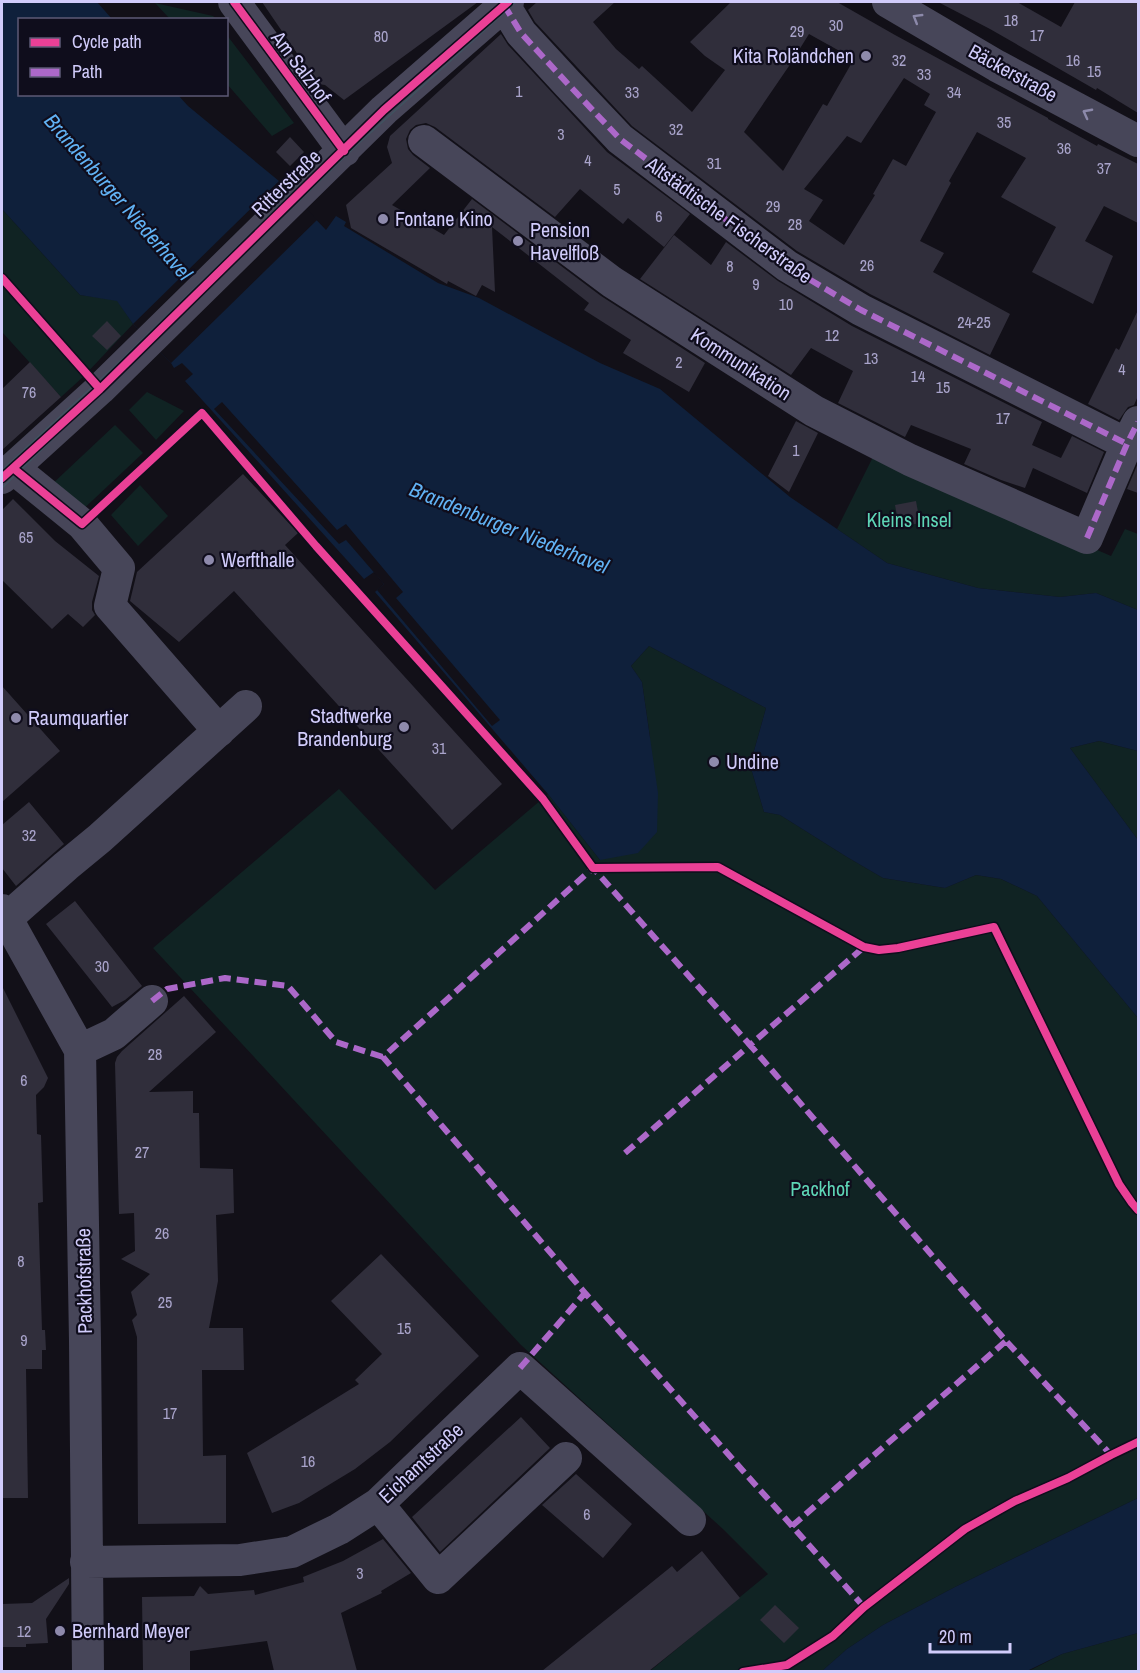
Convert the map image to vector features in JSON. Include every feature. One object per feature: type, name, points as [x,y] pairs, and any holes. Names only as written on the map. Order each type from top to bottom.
[{"type":"street","name":"Am Salzhof","points":[[234,2],[344,151]]},
{"type":"street","name":"Bäckerstraße","points":[[888,2],[997,66],[1138,141]]},
{"type":"street","name":"Ritterstraße","points":[[7,473],[119,370],[384,111],[506,3]]},
{"type":"street","name":"Altstädtische Fischerstraße","points":[[506,3],[521,33],[620,139],[787,266],[861,310],[1133,433]]},
{"type":"street","name":"Kommunikation","points":[[424,141],[612,282],[814,411],[910,460],[1087,538],[1133,433]]},
{"type":"street","points":[[7,473],[82,524],[119,568],[110,606],[138,643],[219,731]]},
{"type":"street","points":[[4,914],[100,838],[246,706]]},
{"type":"street","name":"Packhofstraße","points":[[4,914],[80,1050],[88,1671]]},
{"type":"street","points":[[80,1050],[114,1034],[152,1001]]},
{"type":"street","name":"Eichamtstraße","points":[[86,1562],[240,1560],[292,1552],[339,1528],[378,1504],[520,1368],[690,1520]]},
{"type":"street","points":[[378,1504],[438,1578],[566,1458]]},
{"type":"green space","points":[[155,3],[215,18],[169,18]]},
{"type":"green space","points":[[228,37],[294,123],[272,136],[228,85]]},
{"type":"green space","points":[[2,209],[80,295],[117,300],[133,324],[61,397],[2,332]]},
{"type":"green space","points":[[147,392],[184,411],[156,440],[129,410]]},
{"type":"green space","points":[[115,425],[143,453],[77,515],[49,487]]},
{"type":"green space","name":"Kleins Insel","points":[[875,453],[1111,556],[1125,529],[1138,534],[1138,610],[1096,593],[1060,597],[978,588],[887,563],[837,529]]},
{"type":"green space","points":[[140,485],[168,516],[138,546],[111,515]]},
{"type":"green space","name":"Packhof","points":[[649,646],[766,708],[750,765],[764,812],[780,815],[883,878],[945,888],[976,875],[1001,879],[1037,896],[1138,1018],[1138,1498],[955,1587],[883,1625],[847,1649],[822,1671],[650,1671],[768,1574],[724,1530],[521,1345],[153,948],[339,789],[435,890],[548,794],[600,860],[650,737],[642,682],[631,666]]},
{"type":"green space","points":[[1099,741],[1138,751],[1138,840],[1070,748]]},
{"type":"green space","points":[[1138,1633],[1138,1671],[1027,1672],[1062,1654]]},
{"type":"water","name":"Brandenburger Niederhavel","points":[[2,2],[97,2],[111,18],[18,18],[18,96],[179,96],[279,181],[326,230],[336,216],[346,222],[344,226],[438,283],[479,298],[600,363],[660,389],[790,497],[887,563],[978,588],[1060,597],[1096,593],[1138,610],[1138,751],[1099,741],[1070,748],[1138,840],[1138,1018],[1037,896],[1001,879],[976,875],[945,888],[883,878],[780,815],[764,812],[750,765],[766,708],[649,646],[631,666],[642,682],[658,793],[657,832],[638,853],[600,860],[548,794],[375,592],[384,584],[374,572],[364,579],[185,381],[193,374],[182,363],[174,368],[133,324],[117,301],[80,295],[2,209]]},
{"type":"water","points":[[1138,1498],[1138,1633],[1062,1654],[1027,1671],[822,1671],[847,1649],[883,1625],[955,1587]]},
{"type":"pier","points":[[279,181],[317,220],[171,363],[133,324]]},
{"type":"pier","points":[[222,402],[337,530],[346,524],[403,592],[396,598],[500,720],[492,726],[377,590],[384,584],[346,540],[339,544],[214,409]]},
{"type":"building","points":[[262,2],[478,2],[344,100],[325,85],[318,84]]},
{"type":"building","points":[[537,2],[615,2],[593,22],[616,49],[639,69],[642,66],[692,112],[725,70],[690,42],[731,2],[837,2],[1097,146],[1098,144],[1138,164],[1138,223],[1104,206],[1085,241],[1113,256],[1093,304],[1032,272],[1056,227],[1001,197],[1026,158],[977,132],[949,181],[951,183],[920,241],[944,253],[933,272],[1010,314],[990,355],[870,294],[797,251],[632,126],[535,22],[528,10]],"holes":[[[809,34],[854,59],[827,106],[823,104],[783,171],[744,132]],[[904,78],[930,94],[924,105],[936,112],[906,166],[893,159],[873,194],[875,195],[844,245],[809,221],[823,200],[804,189],[847,136],[861,143]]]},
{"type":"building","points":[[938,2],[1017,2],[1061,27],[1075,2],[1138,2],[1138,113],[1097,88],[1096,90]]},
{"type":"building","points":[[501,34],[508,45],[607,152],[690,214],[664,247],[628,218],[623,224],[580,189],[555,217],[435,127],[426,123],[416,125],[410,130],[406,139],[408,149],[430,168],[392,205],[444,235],[472,199],[601,296],[705,363],[689,392],[623,353],[631,340],[584,310],[589,303],[492,227],[495,292],[482,285],[476,296],[448,281],[447,284],[351,228],[346,205],[392,163],[387,147],[390,136]]},
{"type":"building","points":[[290,137],[304,152],[290,166],[276,152]]},
{"type":"building","points":[[674,235],[711,265],[726,242],[778,281],[852,326],[1042,422],[1032,445],[1061,458],[1072,436],[1104,452],[1087,493],[1033,468],[1025,488],[1001,480],[964,464],[971,449],[911,425],[905,437],[838,403],[853,371],[811,348],[791,375],[640,279]]},
{"type":"building","points":[[1138,310],[1138,396],[1134,405],[1128,407],[1119,420],[1088,404],[1116,348],[1119,350]]},
{"type":"building","points":[[107,321],[121,336],[107,350],[92,336]]},
{"type":"building","points":[[30,362],[61,397],[2,450],[2,389]]},
{"type":"building","points":[[796,421],[818,433],[789,492],[768,476]]},
{"type":"building","points":[[1138,463],[1138,493],[1127,489]]},
{"type":"building","points":[[243,474],[298,533],[285,545],[502,784],[452,830],[234,591],[179,642],[130,601],[137,572]]},
{"type":"building","points":[[13,499],[55,541],[99,576],[92,602],[95,615],[83,627],[68,614],[52,629],[2,580],[2,510]]},
{"type":"building","points":[[916,501],[920,523],[899,527],[895,505]]},
{"type":"building","name":"Raumquartier","points":[[2,686],[60,751],[2,802]]},
{"type":"building","points":[[29,802],[64,844],[16,886],[2,868],[2,825]]},
{"type":"building","points":[[75,901],[142,986],[112,1007],[46,924]]},
{"type":"building","points":[[2,986],[48,1078],[44,1087],[36,1095],[37,1134],[41,1135],[43,1202],[38,1203],[42,1330],[45,1330],[46,1350],[42,1350],[42,1369],[26,1369],[28,1498],[2,1498]]},
{"type":"building","points":[[184,996],[216,1032],[149,1092],[193,1091],[193,1113],[199,1113],[200,1168],[233,1169],[234,1213],[216,1215],[218,1281],[209,1328],[243,1328],[244,1370],[202,1370],[203,1456],[226,1455],[226,1523],[138,1524],[137,1337],[132,1320],[137,1315],[131,1292],[150,1274],[121,1259],[135,1251],[134,1213],[119,1214],[115,1063],[122,1051]]},
{"type":"building","points":[[381,1254],[479,1356],[390,1442],[355,1469],[299,1503],[272,1513],[247,1453],[359,1384],[355,1380],[382,1354],[331,1301]]},
{"type":"building","points":[[521,1417],[550,1448],[440,1552],[412,1517]]},
{"type":"building","points":[[576,1474],[632,1524],[603,1558],[542,1505]]},
{"type":"building","points":[[383,1539],[411,1573],[381,1591],[382,1593],[341,1613],[357,1671],[274,1671],[267,1641],[190,1651],[190,1671],[143,1671],[142,1597],[194,1596],[200,1586],[208,1594],[254,1590],[255,1595],[304,1582],[303,1577],[343,1561]]},
{"type":"building","points":[[702,1551],[740,1598],[649,1671],[542,1671],[672,1566],[677,1572]]},
{"type":"building","points":[[69,1578],[69,1584],[46,1619],[48,1643],[26,1644],[26,1647],[2,1647],[2,1604],[32,1603]]},
{"type":"building","points":[[775,1605],[799,1628],[784,1643],[760,1620]]},
{"type":"tram line","points":[[2,470],[115,366],[289,196],[402,90],[502,2]]},
{"type":"tram line","points":[[2,488],[359,143],[516,2]]},
{"type":"marked path","points":[[504,5],[521,33],[620,139],[787,266],[861,310],[1127,444]]},
{"type":"marked path","points":[[1087,538],[1138,422]]},
{"type":"marked path","points":[[864,947],[750,1045],[593,868],[383,1057],[585,1293],[864,1607]]},
{"type":"marked path","points":[[152,1001],[167,989],[225,978],[288,986],[336,1042],[383,1057]]},
{"type":"marked path","points":[[625,1153],[750,1045],[1006,1341],[1113,1457]]},
{"type":"marked path","points":[[520,1368],[585,1293]]},
{"type":"marked path","points":[[792,1526],[1006,1341]]},
{"type":"cycle path","points":[[234,2],[344,151]]},
{"type":"cycle path","points":[[2,478],[100,389],[384,110],[508,2]]},
{"type":"cycle path","points":[[2,278],[100,389]]},
{"type":"cycle path","points":[[13,468],[82,524],[202,413],[316,546],[543,799],[593,868],[718,867],[864,947],[879,950],[994,927],[1119,1184],[1138,1210]]},
{"type":"cycle path","points":[[743,1672],[787,1665],[833,1636],[864,1607],[965,1529],[1015,1501],[1068,1478],[1138,1442]]},
{"type":"place","name":"Kita Roländchen","points":[[866,56]]},
{"type":"place","name":"Fontane Kino","points":[[383,219]]},
{"type":"place","name":"Pension Havelfloß","points":[[518,241]]},
{"type":"place","name":"Werfthalle","points":[[209,560]]},
{"type":"place","name":"Raumquartier","points":[[16,718]]},
{"type":"place","name":"Stadtwerke Brandenburg","points":[[404,727]]},
{"type":"place","name":"Undine","points":[[714,762]]},
{"type":"place","name":"Bernhard Meyer","points":[[60,1631]]}]
